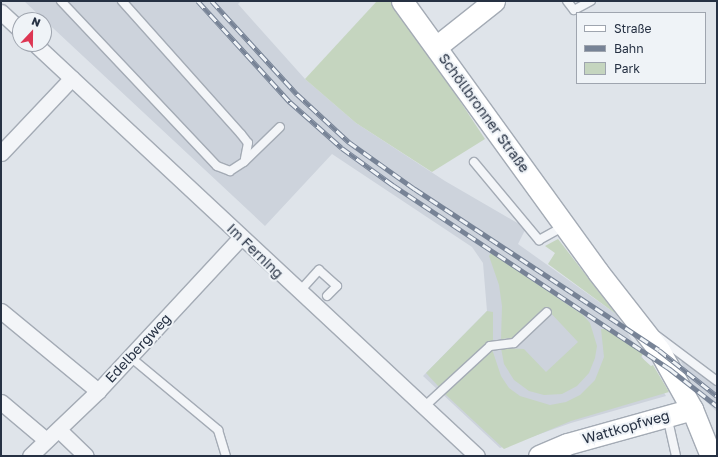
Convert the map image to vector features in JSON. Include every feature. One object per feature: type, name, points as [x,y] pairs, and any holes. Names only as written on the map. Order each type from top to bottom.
[{"type":"main road","name":"Schöllbronner Straße","points":[[402,1],[566,225],[621,279],[649,334],[692,409],[711,456]]},
{"type":"main road","points":[[436,47],[494,1]]},
{"type":"main road","name":"Wattkopfweg","points":[[539,456],[567,444],[692,409]]},
{"type":"street","points":[[1,12],[12,22]]},
{"type":"street","name":"Im Ferning","points":[[44,52],[299,292],[425,406],[477,456]]},
{"type":"street","points":[[1,153],[72,78]]},
{"type":"street","name":"Edelbergweg","points":[[30,456],[46,440],[60,430],[98,391],[241,237]]},
{"type":"street","points":[[1,311],[98,391]]},
{"type":"street","points":[[1,402],[46,440]]},
{"type":"street","points":[[60,430],[86,456]]},
{"type":"lane","points":[[61,1],[217,166],[230,171],[244,162],[280,127]]},
{"type":"lane","points":[[122,1],[245,138],[248,143],[248,153],[244,162]]},
{"type":"lane","points":[[567,1],[574,10],[591,1]]},
{"type":"lane","points":[[474,162],[539,240],[566,225]]},
{"type":"lane","points":[[299,292],[319,270],[336,286],[327,296]]},
{"type":"lane","points":[[425,406],[490,346],[514,343],[547,312]]},
{"type":"lane","points":[[649,334],[717,381]]},
{"type":"lane","points":[[129,356],[218,430],[226,456]]},
{"type":"lane","points":[[667,416],[676,456]]},
{"type":"shaded area","points":[[24,1],[241,1],[238,4],[305,79],[356,123],[445,181],[526,228],[518,244],[616,314],[666,396],[571,423],[500,448],[423,376],[487,311],[483,263],[472,247],[332,154],[265,226],[52,27],[52,12],[36,12]]},
{"type":"shaded area","points":[[683,360],[717,387],[717,412],[696,392],[681,362]]},
{"type":"green space","points":[[377,1],[394,1],[485,139],[432,172],[356,123],[305,79]]},
{"type":"green space","points":[[558,239],[616,314],[548,264],[555,253],[545,246]]},
{"type":"green space","points":[[491,253],[583,315],[590,323],[597,346],[595,358],[589,373],[577,386],[562,394],[544,395],[529,391],[514,380],[504,364],[501,348],[524,349],[546,372],[578,342],[546,308],[514,338],[501,339],[502,306],[499,285],[489,256]]},
{"type":"green space","points":[[487,311],[493,312],[493,340],[439,387],[426,373]]},
{"type":"green space","points":[[601,329],[606,329],[643,354],[641,357],[651,366],[653,365],[669,392],[571,421],[504,449],[445,394],[492,349],[501,376],[509,388],[520,396],[550,405],[566,402],[580,395],[595,380],[604,357]]},
{"type":"railway","points":[[198,1],[290,102],[342,148],[393,185],[670,369],[717,406]]},
{"type":"railway","points":[[212,1],[297,94],[349,142],[415,189],[659,350],[717,396]]}]
